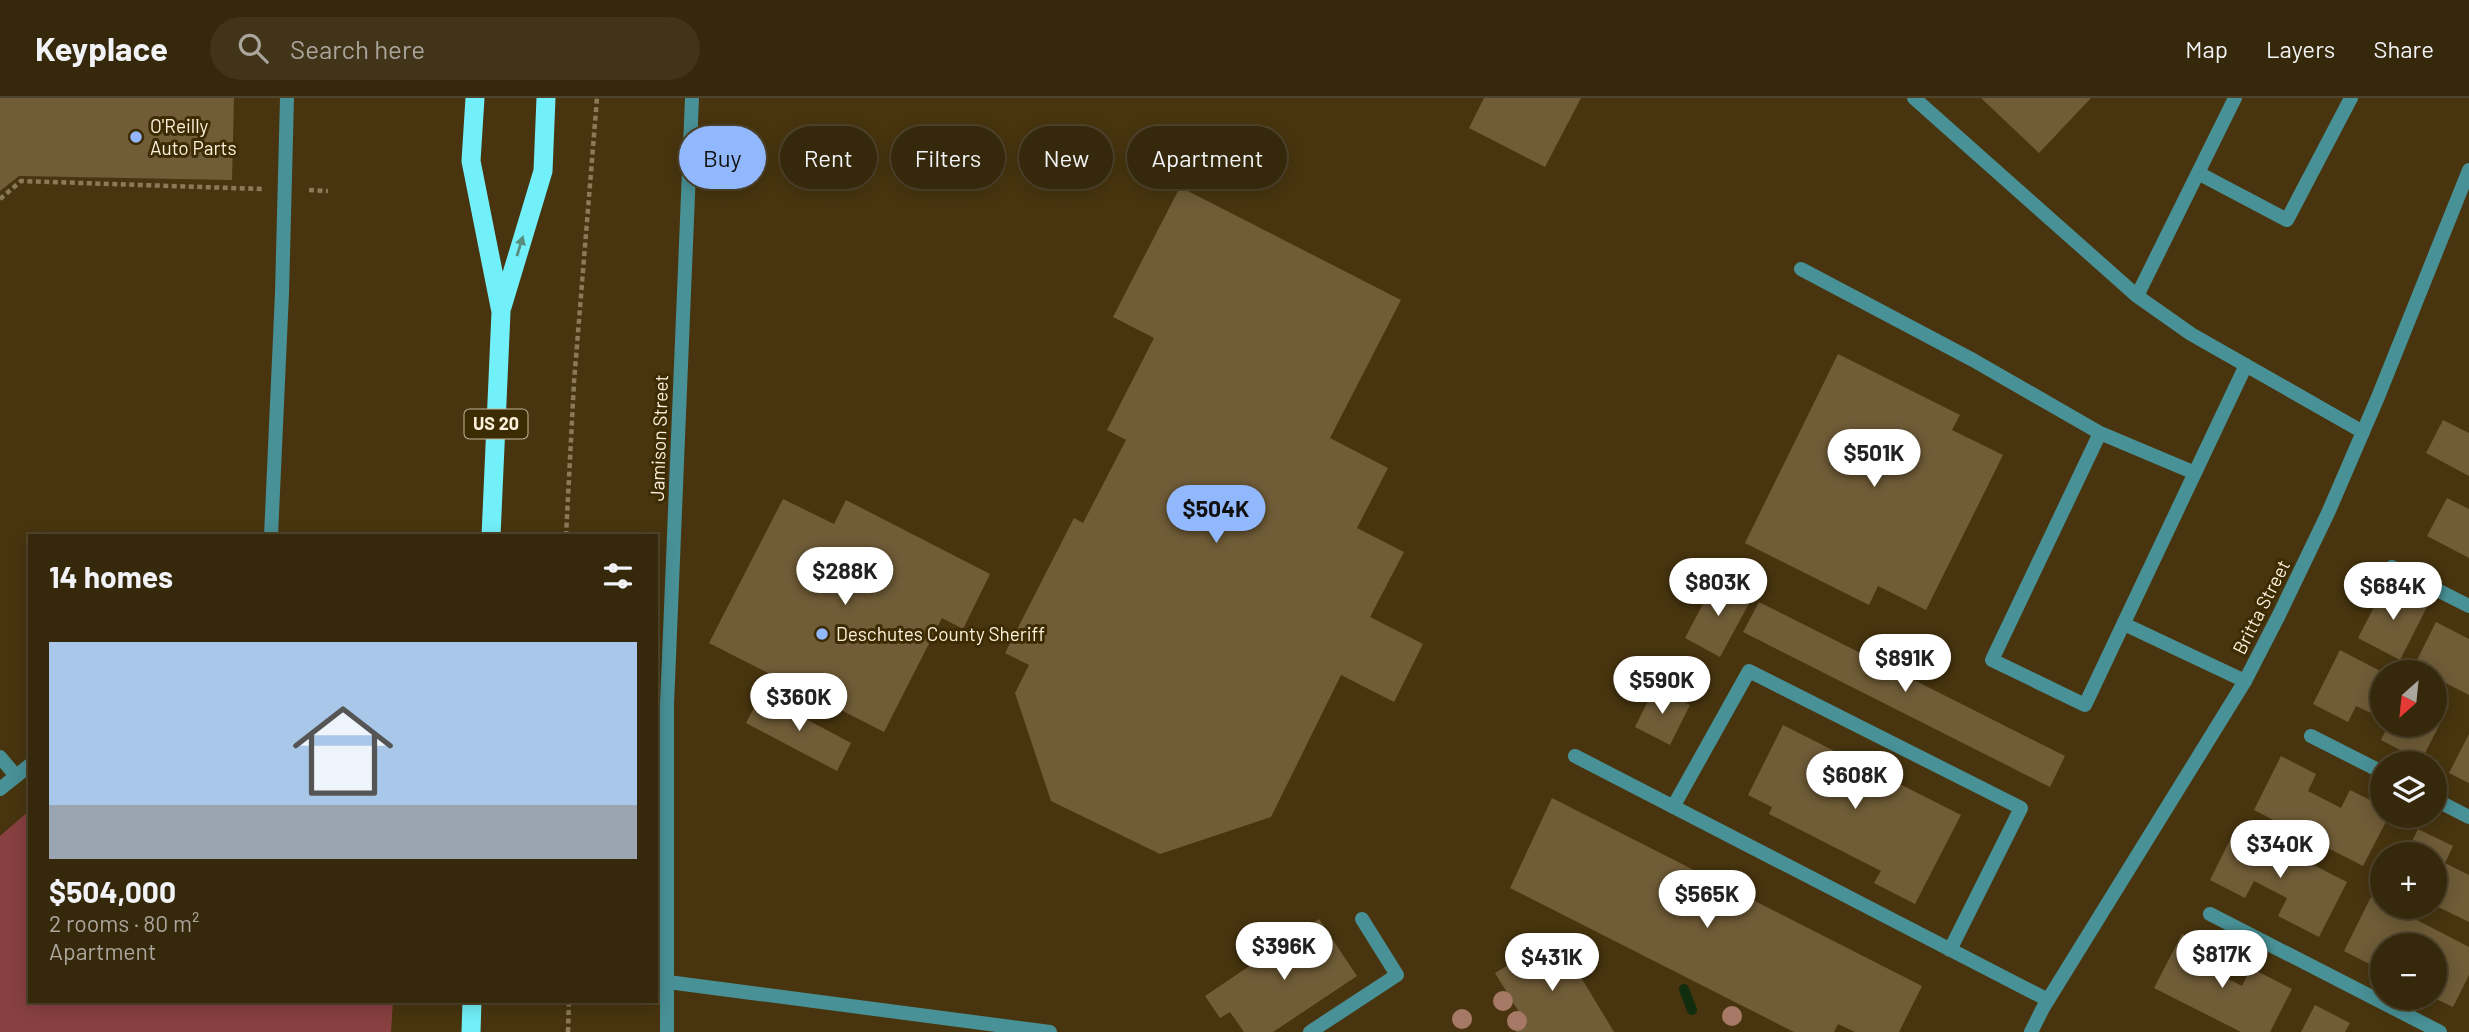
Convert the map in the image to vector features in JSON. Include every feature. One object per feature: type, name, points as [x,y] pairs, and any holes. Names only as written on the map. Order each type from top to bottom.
[{"type":"highway","points":[[469,98],[471,161]]},
{"type":"highway","name":"US 20","points":[[475,98],[471,161],[500,312],[491,534]]},
{"type":"highway","name":"US 20","points":[[500,312],[542,170],[546,98]]},
{"type":"highway","points":[[471,1032],[472,1003]]},
{"type":"street","points":[[271,534],[285,189],[286,98]]},
{"type":"street","name":"Jamison Street","points":[[667,1032],[667,705],[692,98]]},
{"type":"street","points":[[1914,98],[2137,296],[2191,334],[2363,432]]},
{"type":"street","points":[[2137,296],[2235,98]]},
{"type":"street","points":[[2198,173],[2287,220],[2351,98]]},
{"type":"street","name":"Britta Street","points":[[2031,1032],[2048,1000],[2245,681],[2328,513],[2469,170]]},
{"type":"street","points":[[1801,269],[1973,360],[2101,433],[2195,473]]},
{"type":"street","points":[[2101,433],[1992,660],[2085,705],[2246,365]]},
{"type":"street","points":[[2392,567],[2469,606]]},
{"type":"street","points":[[2124,624],[2245,681]]},
{"type":"street","points":[[1674,807],[1749,671],[2021,808],[1950,950]]},
{"type":"street","points":[[2311,736],[2370,766]]},
{"type":"street","points":[[1574,756],[2048,1000]]},
{"type":"street","points":[[0,757],[16,776]]},
{"type":"street","points":[[0,789],[28,767]]},
{"type":"street","points":[[2447,806],[2469,817]]},
{"type":"street","points":[[2210,914],[2440,1032]]},
{"type":"street","points":[[1310,1032],[1397,975],[1362,919]]},
{"type":"street","points":[[668,982],[1049,1032]]},
{"type":"path","points":[[566,534],[574,382],[597,98]]},
{"type":"path","points":[[0,199],[22,181],[328,191]]},
{"type":"path","points":[[568,1032],[569,1003]]},
{"type":"shaded area","points":[[28,812],[28,1003],[393,1003],[391,1032],[0,1032],[0,836]]},
{"type":"building","name":"O'Reilly Auto Parts","points":[[0,98],[234,98],[232,180],[19,176],[0,191]]},
{"type":"building","points":[[1484,98],[1581,98],[1545,167],[1469,128]]},
{"type":"building","points":[[1981,98],[2091,98],[2039,153]]},
{"type":"building","points":[[1179,189],[1184,189],[1401,300],[1330,438],[1388,468],[1357,528],[1404,552],[1370,617],[1423,644],[1394,702],[1341,675],[1271,817],[1160,854],[1051,801],[1015,693],[1029,665],[1005,653],[1074,518],[1083,523],[1126,440],[1107,430],[1154,338],[1113,317]]},
{"type":"building","points":[[1838,354],[1960,415],[1952,430],[2003,455],[1926,610],[1878,586],[1869,605],[1745,543]]},
{"type":"building","points":[[2443,420],[2469,433],[2469,476],[2426,453]]},
{"type":"building","points":[[2447,498],[2469,509],[2469,558],[2427,536]]},
{"type":"building","points":[[783,499],[834,524],[846,500],[990,574],[963,629],[942,618],[884,732],[709,643]]},
{"type":"building","points":[[1716,579],[1752,598],[1720,657],[1685,638]]},
{"type":"building","points":[[2386,584],[2428,605],[2400,660],[2358,638]]},
{"type":"building","points":[[1759,602],[2065,756],[2050,787],[1743,632]]},
{"type":"building","points":[[2436,622],[2469,639],[2469,695],[2447,684],[2447,660],[2417,660]]},
{"type":"building","points":[[2340,650],[2370,666],[2370,712],[2356,706],[2348,722],[2313,704]]},
{"type":"building","points":[[1655,687],[1690,705],[1670,745],[1635,727]]},
{"type":"building","points":[[761,695],[851,743],[837,771],[746,723]]},
{"type":"building","points":[[1783,725],[1961,815],[1915,904],[1874,883],[1881,871],[1769,814],[1772,807],[1748,795]]},
{"type":"building","points":[[2469,734],[2469,783],[2449,773]]},
{"type":"building","points":[[2382,737],[2433,737],[2426,751],[2402,751],[2381,740]]},
{"type":"building","points":[[2281,756],[2316,774],[2308,791],[2341,808],[2350,790],[2370,800],[2370,828],[2383,828],[2375,842],[2370,842],[2370,853],[2363,866],[2254,810]]},
{"type":"building","points":[[1552,798],[1922,986],[1899,1032],[1855,1032],[1838,1024],[1834,1032],[1794,1032],[1510,888]]},
{"type":"building","points":[[2237,826],[2347,882],[2319,937],[2278,916],[2287,898],[2254,881],[2245,898],[2210,880]]},
{"type":"building","points":[[2418,829],[2445,842],[2412,842]]},
{"type":"building","points":[[2447,843],[2453,846],[2447,859]]},
{"type":"building","points":[[2447,864],[2469,875],[2469,922],[2447,911]]},
{"type":"building","points":[[2370,899],[2370,919],[2415,919],[2442,933],[2370,933],[2370,964],[2344,951]]},
{"type":"building","points":[[1319,919],[1357,976],[1273,1032],[1244,1032],[1230,1012],[1220,1018],[1205,996]]},
{"type":"building","points":[[2182,934],[2217,952],[2208,969],[2242,986],[2251,968],[2292,989],[2270,1032],[2241,1032],[2154,988]]},
{"type":"building","points":[[1556,936],[1614,1032],[1515,1032],[1527,1025],[1495,973]]},
{"type":"building","points":[[2447,936],[2469,947],[2469,975],[2453,1007],[2447,1004]]},
{"type":"building","points":[[2315,1005],[2350,1023],[2345,1032],[2301,1032]]},
{"type":"waterway","points":[[1684,989],[1692,1010]]},
{"type":"place","name":"O'Reilly Auto Parts","points":[[136,137]]},
{"type":"place","name":"Deschutes County Sheriff","points":[[822,634]]}]
